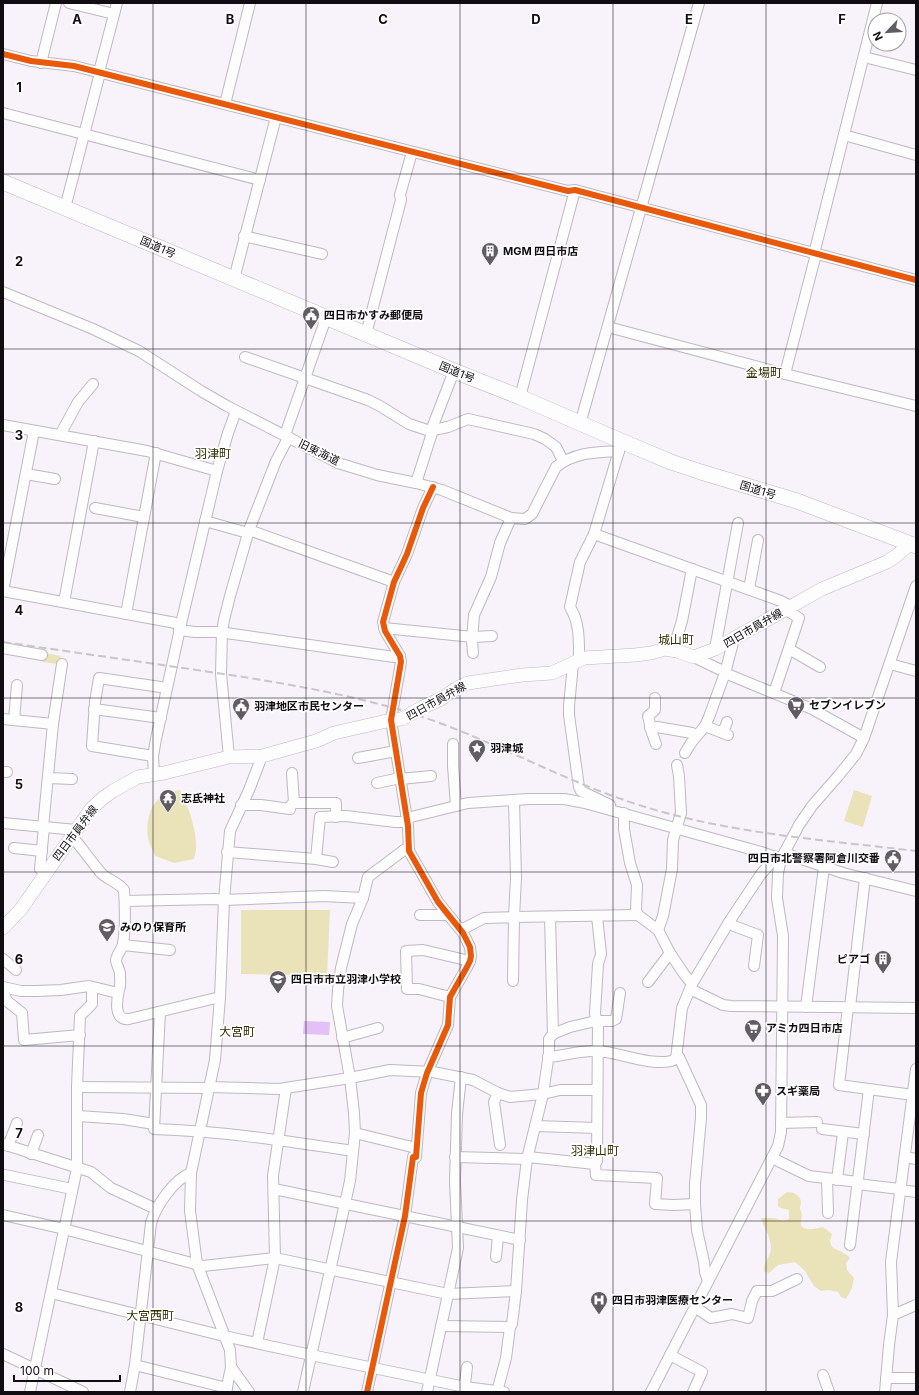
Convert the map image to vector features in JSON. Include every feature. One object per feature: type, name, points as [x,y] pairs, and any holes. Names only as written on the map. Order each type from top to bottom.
[{"type":"highway","name":"国道1号","points":[[3,182],[326,318],[520,397],[580,424],[620,446],[797,501],[913,545]]},
{"type":"main road","name":"四日市員弁線","points":[[3,928],[21,908],[91,809],[103,798],[138,777],[229,757],[262,756],[316,741],[334,733],[391,720],[402,720],[468,683],[522,675],[552,673],[576,662],[596,657],[635,655],[651,653],[664,649],[673,650],[694,657],[715,650],[822,589],[887,562],[913,545]]},
{"type":"street","points":[[41,63],[56,3]]},
{"type":"street","points":[[69,3],[114,14]]},
{"type":"street","points":[[65,208],[117,3]]},
{"type":"street","points":[[225,104],[250,3]]},
{"type":"street","points":[[580,424],[699,3]]},
{"type":"street","points":[[785,374],[877,3]]},
{"type":"street","points":[[3,54],[41,63],[74,66],[100,72],[568,191],[575,190],[916,280]]},
{"type":"street","points":[[864,56],[916,70]]},
{"type":"street","points":[[3,113],[260,180]]},
{"type":"street","points":[[234,279],[276,117]]},
{"type":"street","points":[[844,135],[916,155]]},
{"type":"street","points":[[366,334],[412,152]]},
{"type":"street","points":[[520,397],[575,190]]},
{"type":"street","points":[[244,236],[322,254]]},
{"type":"street","name":"旧東海道","points":[[3,292],[93,329],[139,351],[201,391],[236,411],[338,463],[377,475],[433,487],[511,518],[525,519],[532,514],[554,470],[563,461]]},
{"type":"street","points":[[229,757],[221,674],[222,632],[230,596],[248,532],[276,461],[286,442],[305,378],[326,318]]},
{"type":"street","points":[[608,327],[785,374],[916,406]]},
{"type":"street","points":[[245,357],[368,400],[409,424],[427,430],[455,425],[468,419],[522,431],[540,436],[552,443],[556,447],[563,461],[572,456],[620,446],[594,534],[580,562],[570,608],[575,615],[577,624],[576,662],[569,715],[579,787],[581,791],[622,809],[630,862],[637,885],[636,910],[638,915],[658,930],[670,953],[691,986],[723,1005],[750,1007],[916,1008]]},
{"type":"street","points":[[416,483],[432,428],[454,371]]},
{"type":"street","points":[[60,435],[78,402],[93,384]]},
{"type":"street","points":[[154,774],[153,756],[180,627],[217,471],[236,411]]},
{"type":"street","points":[[3,425],[156,453],[217,471]]},
{"type":"street","points":[[34,431],[3,591],[126,614],[195,632],[222,632],[394,657],[400,656]]},
{"type":"street","points":[[64,602],[94,441]]},
{"type":"street","points":[[126,614],[156,453]]},
{"type":"street","points":[[26,474],[55,479]]},
{"type":"street","points":[[367,1392],[405,1216],[413,1157],[416,1157],[421,1093],[427,1073],[448,1025],[450,997],[470,961],[470,947],[461,930],[438,902],[409,851],[407,820],[391,720],[401,662],[400,656],[384,628],[383,622],[394,582],[407,554],[423,508],[433,487]]},
{"type":"street","points":[[95,508],[144,517]]},
{"type":"street","points":[[473,653],[474,615],[491,577],[500,543],[511,518]]},
{"type":"street","points":[[205,521],[248,532],[394,582]]},
{"type":"street","points":[[715,650],[738,523]]},
{"type":"street","points":[[594,534],[781,601],[799,618],[774,693]]},
{"type":"street","points":[[749,589],[758,540]]},
{"type":"street","points":[[673,650],[682,621],[692,569]]},
{"type":"street","points":[[651,1392],[778,1146],[781,1123],[783,936],[777,892],[781,857],[799,825],[812,806],[856,754],[864,738],[916,586]]},
{"type":"street","points":[[384,628],[469,635],[473,637],[492,636]]},
{"type":"street","points":[[685,752],[696,736],[706,726],[725,672],[734,639]]},
{"type":"street","points":[[3,648],[42,655]]},
{"type":"street","points":[[789,649],[820,667]]},
{"type":"street","points":[[694,657],[725,672],[812,709],[864,738]]},
{"type":"street","points":[[40,869],[53,724],[62,664]]},
{"type":"street","points":[[890,664],[916,671]]},
{"type":"street","points":[[153,756],[92,746],[94,709],[99,678],[167,688]]},
{"type":"street","points":[[14,720],[17,685]]},
{"type":"street","points":[[655,698],[655,710],[648,716],[650,728],[656,744]]},
{"type":"street","points":[[94,709],[160,718]]},
{"type":"street","points":[[3,718],[53,724]]},
{"type":"street","points":[[706,726],[725,734],[727,722]]},
{"type":"street","points":[[650,728],[657,727],[692,733],[696,736]]},
{"type":"street","points":[[453,744],[456,806]]},
{"type":"street","points":[[358,758],[396,751]]},
{"type":"street","points":[[135,1365],[227,1390],[231,1367],[230,1350],[197,1264],[190,1211],[191,1173],[215,1060],[220,997],[227,852],[230,831],[249,790],[262,756]]},
{"type":"street","points":[[658,930],[663,916],[672,869],[673,840],[681,813],[680,784],[677,765]]},
{"type":"street","points":[[241,805],[261,805],[290,809],[291,805],[294,803],[292,773]]},
{"type":"street","points":[[377,783],[400,778],[431,776]]},
{"type":"street","points":[[48,778],[72,779]]},
{"type":"street","points":[[316,859],[320,817],[346,816],[395,822],[468,803],[564,799],[585,803],[781,857],[824,866],[916,891]]},
{"type":"street","points":[[513,981],[516,878],[514,801]]},
{"type":"street","points":[[294,803],[336,803],[336,817]]},
{"type":"street","points":[[3,823],[74,832],[102,874],[108,880],[122,887],[124,890],[123,945],[117,954],[116,962],[120,973],[118,1014],[122,1018],[129,1019],[220,997]]},
{"type":"street","points":[[14,848],[42,851]]},
{"type":"street","points":[[304,1392],[350,1181],[353,1151],[354,1113],[350,1078],[337,1006],[341,968],[352,924],[363,898],[368,877],[404,850],[409,849]]},
{"type":"street","points":[[227,852],[316,859],[333,862]]},
{"type":"street","points":[[676,1059],[682,1008],[691,986],[729,922],[761,874],[781,857]]},
{"type":"street","points":[[806,1007],[824,866]]},
{"type":"street","points":[[865,878],[839,1085],[914,1097]]},
{"type":"street","points":[[125,901],[224,900],[324,896],[363,898]]},
{"type":"street","points":[[420,915],[448,915]]},
{"type":"street","points":[[461,930],[484,918],[638,915]]},
{"type":"street","points":[[597,916],[601,954],[598,964],[594,1013],[597,1021],[598,1051],[596,1175],[657,1178],[655,1204],[695,1204]]},
{"type":"street","points":[[550,917],[553,1034]]},
{"type":"street","points":[[729,922],[734,926],[758,935],[754,966]]},
{"type":"street","points":[[123,945],[170,950]]},
{"type":"street","points":[[450,997],[419,989],[407,989],[406,951],[423,950],[470,961]]},
{"type":"street","points":[[648,982],[670,953]]},
{"type":"street","points":[[3,959],[16,970]]},
{"type":"street","points":[[3,986],[21,991],[32,992],[89,986],[118,993]]},
{"type":"street","points":[[30,1392],[77,1168],[77,1087],[80,1016],[92,1004],[92,987]]},
{"type":"street","points":[[3,992],[8,1001],[22,1014],[24,1040],[80,1034]]},
{"type":"street","points":[[51,1293],[224,1336],[429,1380],[464,1389],[500,1392],[510,1326],[512,1324],[516,1291],[522,1200],[528,1158],[543,1094],[549,1039],[553,1034],[570,1027],[597,1021],[612,1021],[616,1019],[620,992]]},
{"type":"street","points":[[160,1012],[154,1129],[199,1130],[353,1151]]},
{"type":"street","points":[[342,1038],[378,1028]]},
{"type":"street","points":[[548,1057],[598,1051],[658,1062],[671,1061],[679,1057],[701,1105],[695,1184],[695,1204],[697,1230],[708,1281]]},
{"type":"street","points":[[886,1392],[888,1344],[893,1315],[891,1262],[905,1157],[913,1121],[916,1069]]},
{"type":"street","points":[[77,1087],[286,1088],[390,1070],[446,1074],[461,1077],[473,1080],[510,1097],[543,1094],[560,1090],[597,1090]]},
{"type":"street","points":[[426,1392],[458,1248],[455,1157],[461,1077]]},
{"type":"street","points":[[257,1343],[275,1258],[273,1176],[286,1088]]},
{"type":"street","points":[[850,1245],[869,1089]]},
{"type":"street","points":[[498,1092],[494,1102],[500,1145]]},
{"type":"street","points":[[78,1116],[123,1119],[154,1124]]},
{"type":"street","points":[[17,1123],[5,1145],[91,1172],[111,1188],[156,1209]]},
{"type":"street","points":[[781,1123],[819,1125],[843,1132],[864,1134]]},
{"type":"street","points":[[535,1126],[597,1128]]},
{"type":"street","points":[[828,1213],[832,1179],[843,1132]]},
{"type":"street","points":[[354,1133],[416,1148]]},
{"type":"street","points":[[31,1154],[38,1135]]},
{"type":"street","points":[[455,1157],[528,1158],[595,1164]]},
{"type":"street","points":[[905,1157],[916,1159]]},
{"type":"street","points":[[772,1158],[809,1176],[916,1192]]},
{"type":"street","points":[[130,1392],[135,1365],[151,1223],[156,1209],[179,1180],[191,1173]]},
{"type":"street","points":[[5,1175],[72,1189]]},
{"type":"street","points":[[274,1189],[520,1240]]},
{"type":"street","points":[[3,1217],[64,1228],[203,1266],[275,1258],[448,1294],[516,1291]]},
{"type":"street","points":[[496,1257],[498,1236]]},
{"type":"street","points":[[694,1307],[711,1318],[732,1314],[748,1318],[752,1301],[757,1291],[772,1291],[797,1279]]},
{"type":"street","points":[[893,1315],[916,1305]]},
{"type":"street","points":[[441,1326],[510,1326]]},
{"type":"street","points":[[3,1354],[83,1392]]},
{"type":"street","points":[[670,1355],[702,1372],[693,1392]]},
{"type":"street","points":[[231,1367],[249,1392]]},
{"type":"street","points":[[464,1389],[466,1367]]},
{"type":"street","points":[[823,1375],[829,1392]]},
{"type":"street","points":[[886,1378],[916,1378]]},
{"type":"shaded area","points":[[45,653],[61,656],[58,664],[42,662]]},
{"type":"shaded area","points":[[180,790],[193,824],[196,852],[194,859],[174,863],[155,856],[149,842],[147,829],[150,813],[158,800],[164,795]]},
{"type":"shaded area","points":[[854,790],[872,796],[863,827],[844,821]]},
{"type":"shaded area","points":[[241,910],[330,910],[327,976],[241,974]]},
{"type":"shaded area","points":[[304,1021],[330,1022],[329,1035],[303,1034]]},
{"type":"shaded area","points":[[787,1192],[796,1194],[799,1197],[801,1202],[800,1208],[802,1214],[802,1227],[814,1229],[823,1227],[832,1234],[830,1241],[832,1247],[850,1258],[846,1263],[847,1270],[854,1278],[852,1288],[846,1299],[841,1297],[838,1292],[829,1290],[821,1291],[814,1286],[805,1271],[795,1262],[778,1265],[769,1273],[764,1271],[770,1253],[771,1244],[761,1218],[772,1218],[783,1221],[789,1219],[789,1210],[778,1207],[778,1199]]},
{"type":"railway","points":[[3,642],[241,677],[340,695],[390,707],[453,728],[574,781],[636,804],[670,814],[739,829],[916,851]]},
{"type":"cycle path","points":[[3,54],[31,61],[74,66],[568,191],[575,190],[916,280]]},
{"type":"cycle path","points":[[367,1392],[405,1216],[413,1157],[416,1157],[421,1093],[427,1073],[448,1025],[450,997],[467,967],[471,956],[470,947],[463,933],[438,902],[409,851],[408,826],[391,720],[401,662],[400,656],[385,631],[383,622],[394,582],[407,554],[423,508],[433,487]]},
{"type":"place","name":"MGM 四日市店","points":[[490,266]]},
{"type":"place","name":"四日市かすみ郵便局","points":[[311,330]]},
{"type":"place","name":"セブンイレブン","points":[[796,720]]},
{"type":"place","name":"羽津地区市民センター","points":[[241,721]]},
{"type":"place","name":"羽津城","points":[[477,763]]},
{"type":"place","name":"志氐神社","points":[[168,813]]},
{"type":"place","name":"四日市北警察署阿倉川交番","points":[[893,873]]},
{"type":"place","name":"みのり保育所","points":[[107,942]]},
{"type":"place","name":"ピアゴ","points":[[883,974]]},
{"type":"place","name":"四日市市立羽津小学校","points":[[278,994]]},
{"type":"place","name":"アミカ四日市店","points":[[753,1043]]},
{"type":"place","name":"スギ薬局","points":[[763,1106]]},
{"type":"place","name":"四日市羽津医療センター","points":[[599,1315]]},
{"type":"district","name":"金場町","points":[[764,372]]},
{"type":"district","name":"羽津町","points":[[213,453]]},
{"type":"district","name":"城山町","points":[[676,639]]},
{"type":"district","name":"大宮町","points":[[237,1031]]},
{"type":"district","name":"羽津山町","points":[[595,1150]]},
{"type":"district","name":"大宮西町","points":[[150,1315]]}]
